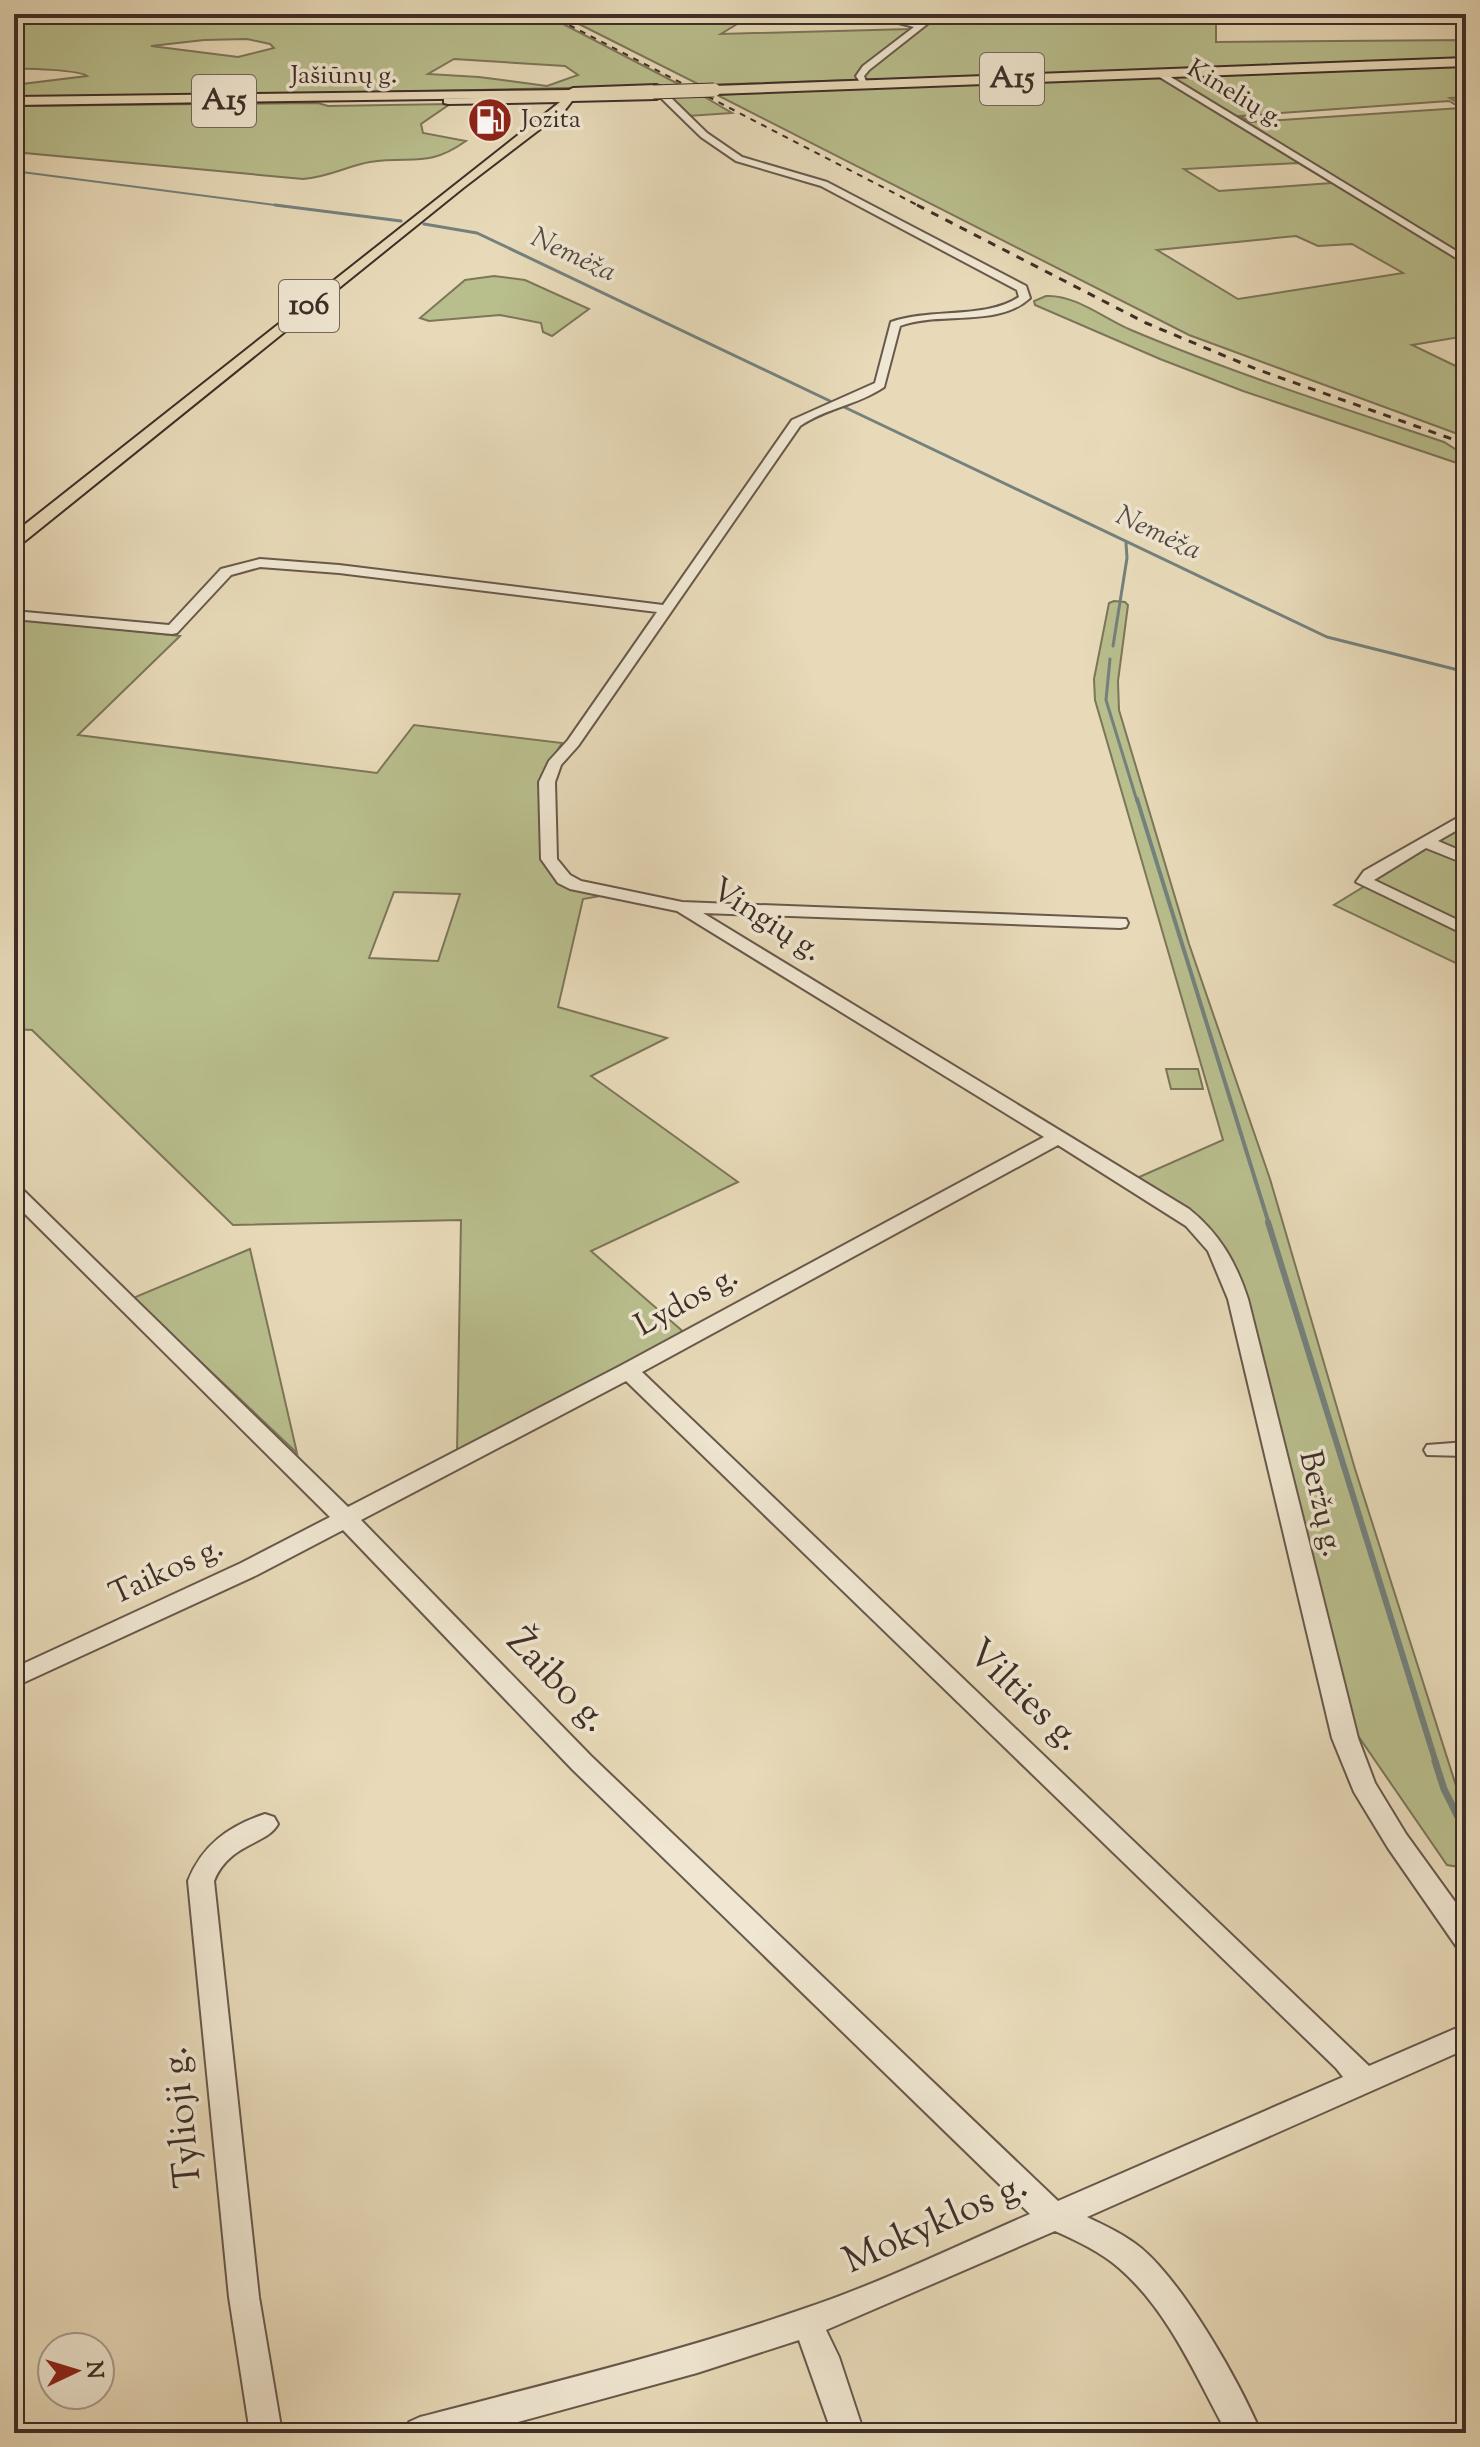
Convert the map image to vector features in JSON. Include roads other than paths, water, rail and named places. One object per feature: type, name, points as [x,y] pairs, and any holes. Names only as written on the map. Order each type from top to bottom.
[{"type":"highway","name":"A15","points":[[658,94],[1466,63]]},
{"type":"highway","name":"Jašiūnų g.","points":[[14,102],[658,94]]},
{"type":"main road","points":[[656,88],[668,90],[658,94],[569,98],[448,98],[656,88]]},
{"type":"main road","name":"106","points":[[14,541],[447,195],[561,108],[569,98]]},
{"type":"street","points":[[868,14],[921,26]]},
{"type":"street","points":[[863,84],[860,76],[866,68],[936,14]]},
{"type":"street","points":[[1461,14],[1466,18]]},
{"type":"street","name":"Kinelių g.","points":[[1161,74],[1466,261]]},
{"type":"street","points":[[658,94],[712,142],[745,162],[802,174],[1025,293],[1020,302],[1004,308],[913,317],[895,324],[880,385],[860,396],[816,410],[796,423],[573,743],[554,764],[547,782],[549,859],[564,879],[576,885],[682,907]]},
{"type":"street","points":[[14,615],[172,630],[226,572],[260,563],[339,569],[665,609]]},
{"type":"street","points":[[1466,818],[1370,874],[1364,882],[1466,930]]},
{"type":"street","points":[[1426,842],[1466,859]]},
{"type":"street","name":"Vingių g.","points":[[682,907],[1120,923]]},
{"type":"street","name":"Vingių g.","points":[[682,907],[1058,1137]]},
{"type":"street","name":"Lydos g.","points":[[344,1517],[628,1371],[1058,1137]]},
{"type":"street","name":"Beržų g.","points":[[1058,1137],[1182,1213],[1199,1226],[1226,1261],[1238,1299],[1345,1738],[1363,1785],[1397,1841],[1466,1938]]},
{"type":"street","name":"Žaibo g.","points":[[14,1192],[344,1517],[582,1763],[1053,2216],[1102,2238],[1132,2259],[1157,2285],[1245,2433]]},
{"type":"street","name":"Vilties g.","points":[[628,1371],[1346,2059],[1364,2081]]},
{"type":"street","points":[[1435,1450],[1466,1449]]},
{"type":"street","name":"Taikos g.","points":[[14,1678],[249,1569],[344,1517]]},
{"type":"street","name":"Tylioji g.","points":[[265,1824],[221,1848],[206,1864],[201,1881],[244,2297],[266,2433]]},
{"type":"street","name":"Mokyklos g.","points":[[420,2433],[704,2356],[860,2303],[1466,2036]]},
{"type":"street","points":[[807,2323],[823,2357],[848,2433]]},
{"type":"waterway","name":"Nemėža","points":[[14,171],[290,207]]},
{"type":"waterway","name":"Nemėža","points":[[275,205],[401,221]]},
{"type":"waterway","name":"Nemėža","points":[[424,224],[477,233],[830,401]]},
{"type":"waterway","name":"Nemėža","points":[[842,406],[1327,637],[1466,672]]},
{"type":"waterway","points":[[1113,646],[1127,558],[1126,543]]},
{"type":"waterway","points":[[1110,659],[1106,700],[1137,801]]},
{"type":"waterway","points":[[1137,799],[1269,1224]]},
{"type":"waterway","points":[[1268,1222],[1436,1763]]},
{"type":"waterway","points":[[1435,1761],[1444,1789],[1466,1833]]},
{"type":"railway","points":[[548,14],[921,207]]},
{"type":"railway","points":[[917,205],[1146,323],[1256,369],[1466,444]]},
{"type":"place","name":"Jozita","points":[[490,120]]}]
